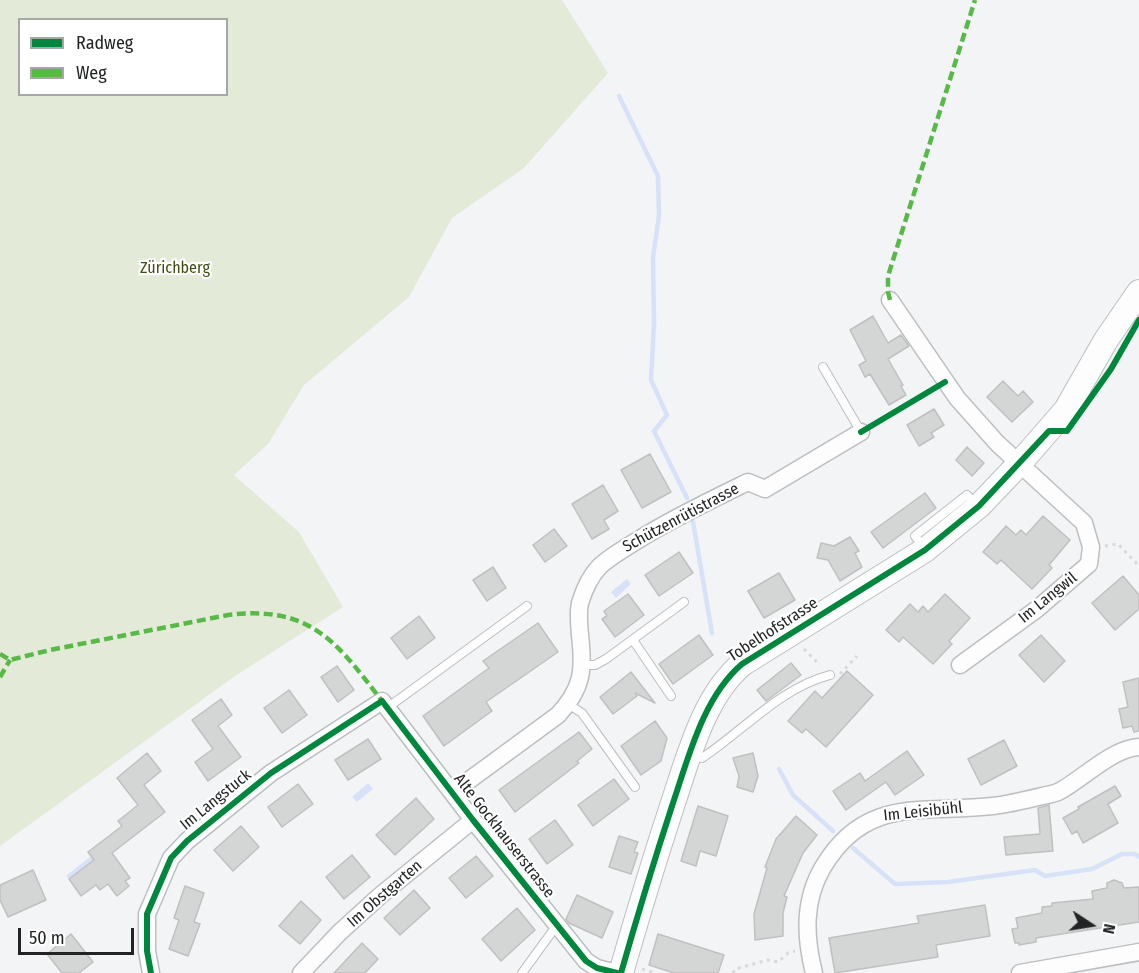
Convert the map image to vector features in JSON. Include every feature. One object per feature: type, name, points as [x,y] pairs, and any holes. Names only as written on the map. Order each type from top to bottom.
[{"type":"main road","name":"Tobelhofstrasse","points":[[619,973],[689,757],[710,706],[729,674],[925,550],[979,506],[1066,410],[1106,340],[1139,292]]},
{"type":"street","points":[[890,300],[957,398],[992,438],[1019,464]]},
{"type":"street","name":"Schützenrütistrasse","points":[[453,792],[558,715],[568,704],[580,683],[583,665],[579,626],[580,604],[587,584],[599,567],[618,552],[668,521],[748,482],[765,489],[861,432]]},
{"type":"street","name":"Im Langwil","points":[[960,665],[1037,609],[1089,564],[1091,547],[1084,523],[1019,464]]},
{"type":"street","name":"Alte Gockhauserstrasse","points":[[385,704],[473,820],[586,961],[597,968],[619,973]]},
{"type":"street","name":"Im Langstuck","points":[[151,973],[147,951],[147,914],[171,858],[187,841],[271,773],[385,704]]},
{"type":"street","name":"Im Leisibühl","points":[[814,973],[808,947],[807,925],[810,898],[819,875],[834,849],[855,829],[877,817],[907,810],[992,806],[1021,802],[1058,792],[1108,759],[1139,747]]},
{"type":"street","name":"Im Obstgarten","points":[[301,973],[340,932],[382,894],[473,820]]},
{"type":"street","points":[[1020,973],[1139,952]]},
{"type":"lane","points":[[823,367],[861,432]]},
{"type":"lane","points":[[583,665],[595,665],[684,602]]},
{"type":"lane","points":[[385,704],[527,606]]},
{"type":"lane","points":[[633,640],[670,696]]},
{"type":"lane","points":[[689,757],[702,758],[759,711],[817,678],[830,674]]},
{"type":"lane","points":[[568,704],[582,713],[635,787]]},
{"type":"lane","points":[[522,973],[557,925]]},
{"type":"path","points":[[1118,544],[1139,566]]},
{"type":"path","points":[[806,652],[830,674],[857,656]]},
{"type":"path","points":[[734,973],[735,969],[768,960],[778,962],[788,953],[808,947]]},
{"type":"green space","name":"Zürichberg","points":[[0,0],[562,0],[608,73],[524,168],[452,218],[409,297],[304,385],[268,444],[234,475],[299,532],[343,607],[235,676],[0,846]]},
{"type":"water","points":[[627,579],[631,584],[616,598],[611,592]]},
{"type":"water","points":[[368,783],[373,789],[357,802],[352,797]]},
{"type":"water","points":[[91,856],[94,860],[69,879],[66,876]]},
{"type":"building","points":[[873,316],[888,343],[901,335],[909,346],[888,359],[906,395],[889,405],[870,374],[865,377],[859,365],[866,361],[850,330]]},
{"type":"building","points":[[1003,381],[1018,396],[1023,391],[1033,402],[1012,422],[987,397]]},
{"type":"building","points":[[934,409],[944,425],[931,433],[934,437],[919,446],[907,425]]},
{"type":"building","points":[[967,447],[984,463],[972,476],[956,460]]},
{"type":"building","points":[[650,454],[671,492],[642,508],[621,470]]},
{"type":"building","points":[[603,485],[618,511],[604,520],[609,529],[592,539],[572,504]]},
{"type":"building","points":[[925,493],[936,508],[883,548],[871,532]]},
{"type":"building","points":[[1043,516],[1070,540],[1049,565],[1052,568],[1032,589],[1001,560],[997,564],[983,552],[1006,526],[1016,535],[1021,530],[1026,535]]},
{"type":"building","points":[[554,529],[567,546],[545,562],[533,545]]},
{"type":"building","points":[[850,537],[859,551],[855,553],[862,567],[840,581],[828,560],[817,558],[821,543],[834,546]]},
{"type":"building","points":[[679,552],[693,573],[659,596],[645,575]]},
{"type":"building","points":[[493,567],[506,588],[487,601],[473,580]]},
{"type":"building","points":[[779,573],[795,600],[764,618],[748,591]]},
{"type":"building","points":[[1123,576],[1139,595],[1139,609],[1115,630],[1092,603]]},
{"type":"building","points":[[628,594],[644,615],[615,637],[602,619],[607,616],[604,611]]},
{"type":"building","points":[[945,594],[970,618],[949,641],[952,644],[933,664],[903,637],[899,642],[886,630],[910,604],[918,612],[923,606],[928,612]]},
{"type":"building","points":[[419,616],[435,638],[407,659],[391,638]]},
{"type":"building","points":[[538,623],[558,652],[486,702],[492,711],[444,746],[423,716],[489,668],[483,661]]},
{"type":"building","points":[[699,635],[713,655],[673,684],[659,664]]},
{"type":"building","points":[[1041,635],[1065,661],[1044,682],[1019,655]]},
{"type":"building","points":[[791,663],[801,675],[766,701],[757,690]]},
{"type":"building","points":[[337,666],[354,690],[338,702],[321,677]]},
{"type":"building","points":[[847,671],[873,695],[826,747],[806,729],[802,733],[788,721],[815,691],[822,698]]},
{"type":"building","points":[[631,672],[655,703],[635,693],[637,696],[613,714],[600,697]]},
{"type":"building","points":[[1139,678],[1139,731],[1134,732],[1132,726],[1123,728],[1119,709],[1128,707],[1123,682]]},
{"type":"building","points":[[289,690],[307,715],[282,733],[264,708]]},
{"type":"building","points":[[221,699],[232,715],[218,726],[241,757],[208,781],[195,762],[213,749],[192,720]]},
{"type":"building","points":[[655,721],[667,738],[661,761],[641,775],[621,746]]},
{"type":"building","points":[[579,732],[592,749],[577,761],[579,763],[515,812],[499,790]]},
{"type":"building","points":[[368,739],[381,759],[348,780],[335,760]]},
{"type":"building","points":[[1004,740],[1017,766],[981,785],[968,759]]},
{"type":"building","points":[[907,751],[924,775],[895,795],[886,782],[846,810],[833,791],[860,773],[865,781]]},
{"type":"building","points":[[147,753],[161,771],[144,785],[165,812],[112,853],[130,878],[125,881],[129,886],[117,896],[108,884],[100,890],[96,885],[81,896],[69,879],[94,860],[88,852],[122,826],[118,821],[138,805],[117,778]]},
{"type":"building","points":[[753,753],[758,776],[753,792],[737,787],[739,776],[733,758]]},
{"type":"building","points":[[614,779],[629,799],[593,826],[578,805]]},
{"type":"building","points":[[298,784],[313,804],[282,827],[268,807]]},
{"type":"building","points":[[1115,786],[1121,796],[1108,804],[1118,823],[1083,843],[1077,831],[1072,834],[1063,818]]},
{"type":"building","points":[[416,798],[434,819],[395,855],[376,835]]},
{"type":"building","points":[[1049,805],[1053,851],[1006,855],[1004,837],[1040,834],[1038,808]]},
{"type":"building","points":[[698,806],[728,816],[716,856],[700,851],[696,866],[681,861]]},
{"type":"building","points":[[796,816],[817,835],[803,853],[784,896],[787,897],[783,913],[783,936],[755,940],[754,914],[767,868],[765,867],[776,839]]},
{"type":"building","points":[[555,820],[573,845],[547,864],[529,839]]},
{"type":"building","points":[[241,826],[259,847],[233,871],[214,850]]},
{"type":"building","points":[[619,836],[638,842],[634,852],[638,853],[631,874],[609,867]]},
{"type":"building","points":[[352,855],[370,877],[344,899],[326,877]]},
{"type":"building","points":[[476,856],[493,876],[466,898],[449,878]]},
{"type":"building","points":[[33,870],[46,900],[8,917],[0,900],[0,885]]},
{"type":"building","points":[[1114,880],[1122,883],[1124,888],[1139,887],[1139,922],[1036,938],[1036,942],[1019,945],[1015,943],[1012,929],[1018,928],[1016,918],[1042,913],[1042,907],[1052,906],[1052,903],[1093,899],[1092,891],[1107,888],[1107,883]]},
{"type":"building","points":[[185,886],[204,893],[194,922],[200,924],[188,956],[169,949],[179,920],[174,918]]},
{"type":"building","points":[[414,890],[430,908],[400,935],[384,918]]},
{"type":"building","points":[[577,895],[613,912],[602,938],[569,923],[566,919]]},
{"type":"building","points":[[301,901],[321,920],[300,944],[279,926]]},
{"type":"building","points":[[985,905],[990,936],[936,945],[938,957],[835,973],[829,938],[919,923],[917,916]]},
{"type":"building","points":[[517,908],[535,930],[501,961],[482,939]]},
{"type":"building","points":[[71,934],[93,962],[79,973],[62,973],[47,954]]},
{"type":"building","points":[[658,934],[724,955],[718,973],[674,973],[649,965]]},
{"type":"building","points":[[362,943],[378,959],[365,973],[334,973]]},
{"type":"waterway","points":[[619,96],[658,176],[659,216],[653,257],[654,323],[651,380],[667,415],[654,431],[687,498]]},
{"type":"waterway","points":[[693,522],[712,633]]},
{"type":"waterway","points":[[779,769],[793,795],[833,831]]},
{"type":"waterway","points":[[853,848],[895,884],[948,882],[1035,870],[1045,876],[1092,869],[1122,854],[1135,854],[1139,857]]},
{"type":"marked path","points":[[890,300],[888,276],[975,0]]},
{"type":"marked path","points":[[0,654],[10,660],[228,615],[256,613],[301,622],[318,632],[350,661],[382,701]]},
{"type":"marked path","points":[[0,677],[10,660]]},
{"type":"cycle path","points":[[621,973],[691,749],[707,711],[728,678],[742,664],[925,550],[979,506],[1049,431],[1067,431],[1111,369],[1139,320]]},
{"type":"cycle path","points":[[861,432],[945,382]]},
{"type":"cycle path","points":[[151,973],[147,951],[147,914],[171,858],[187,841],[271,773],[382,701],[473,820],[586,961],[597,968],[617,973]]}]
